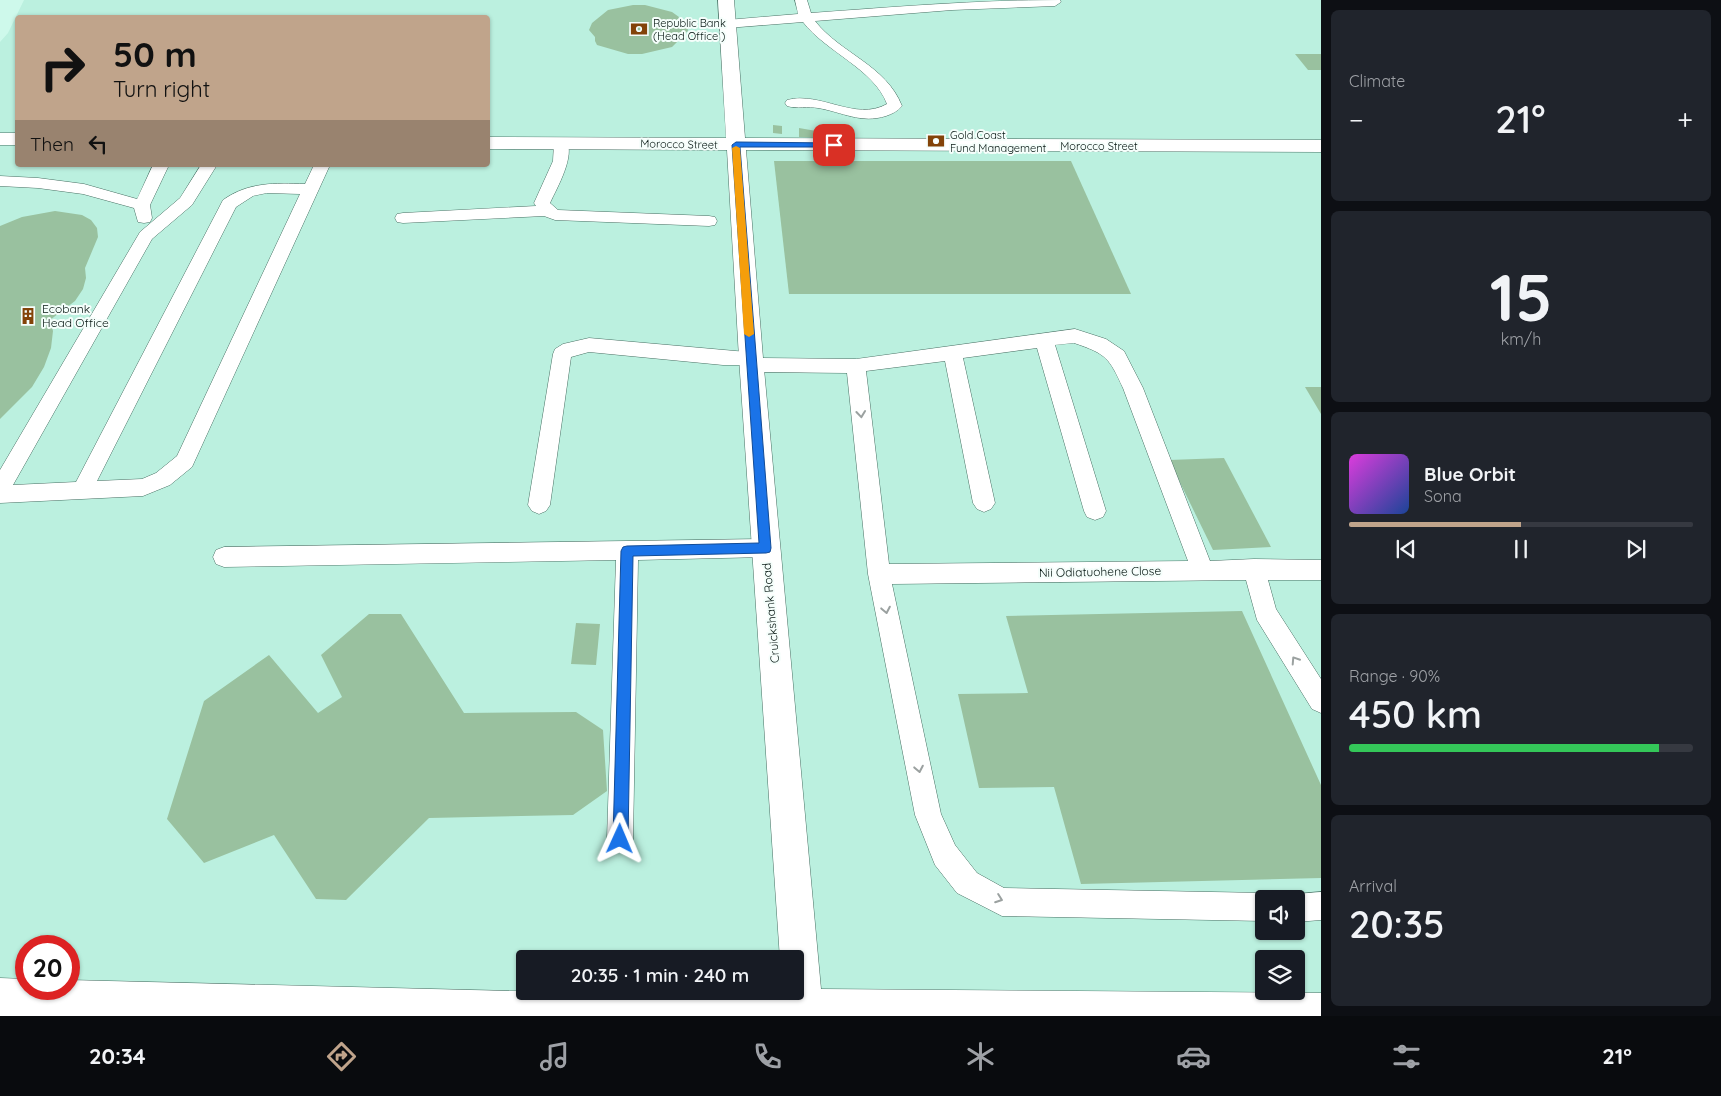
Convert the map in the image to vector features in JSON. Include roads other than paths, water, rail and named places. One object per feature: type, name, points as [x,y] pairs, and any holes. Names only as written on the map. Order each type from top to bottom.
[{"type":"street","name":"Cruickshank Road","points":[[726,0],[751,361],[803,1012]]},
{"type":"street","points":[[0,139],[15,139]]},
{"type":"street","name":"Morocco Street","points":[[490,142],[736,145],[1321,146]]},
{"type":"street","points":[[0,998],[594,1014],[1321,1012]]},
{"type":"lane","points":[[792,103],[820,104],[848,113],[870,116],[883,113],[895,106],[894,97],[881,83],[828,42],[807,19],[801,0]]},
{"type":"lane","points":[[727,24],[952,6],[1055,2]]},
{"type":"lane","points":[[547,212],[542,203],[561,160],[561,143]]},
{"type":"lane","points":[[146,236],[142,205],[160,167]]},
{"type":"lane","points":[[0,489],[146,236],[186,201],[208,167]]},
{"type":"lane","points":[[0,494],[143,487],[163,479],[185,461],[321,167]]},
{"type":"lane","points":[[0,181],[38,183],[84,189],[142,205]]},
{"type":"lane","points":[[82,490],[229,204],[239,195],[256,189],[310,188]]},
{"type":"lane","points":[[403,218],[547,212],[555,215],[710,220]]},
{"type":"lane","points":[[540,504],[562,354],[570,349],[589,345],[751,361],[856,366],[1075,336],[1099,344],[1117,356],[1133,388],[1202,571]]},
{"type":"lane","points":[[1044,341],[1095,511]]},
{"type":"lane","points":[[952,353],[984,503]]},
{"type":"lane","points":[[856,366],[879,574],[928,815],[945,856],[967,884],[1002,902],[1255,907]]},
{"type":"lane","points":[[224,557],[766,548]]},
{"type":"lane","points":[[620,839],[627,551]]},
{"type":"lane","points":[[1254,569],[1265,613],[1321,701]]},
{"type":"lane","name":"Nii Odiatuohene Close","points":[[879,574],[1254,569],[1321,570]]},
{"type":"lane","points":[[1305,907],[1321,906]]},
{"type":"place","name":"Republic Bank (Head Office )","points":[[639,29]]},
{"type":"place","name":"Gold Coast Fund Management","points":[[936,141]]},
{"type":"place","name":"Ecobank Head Office","points":[[28,316]]}]
